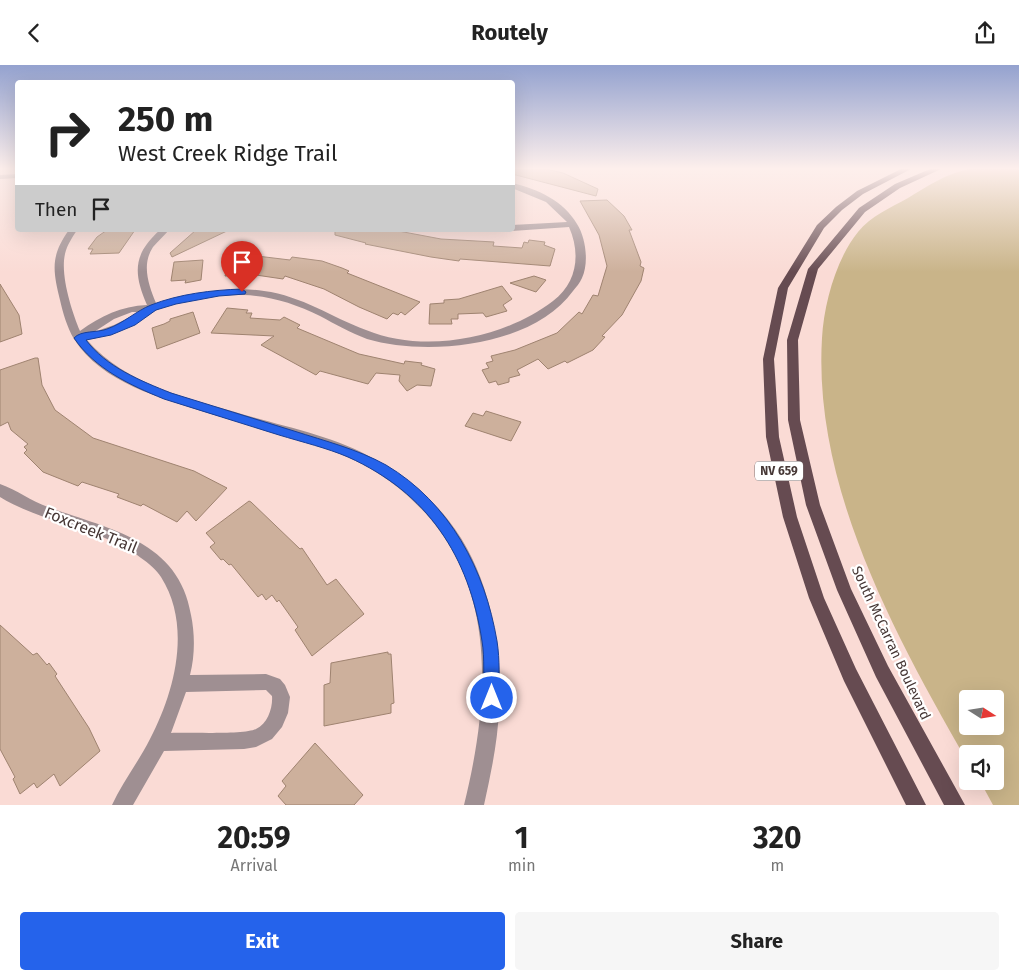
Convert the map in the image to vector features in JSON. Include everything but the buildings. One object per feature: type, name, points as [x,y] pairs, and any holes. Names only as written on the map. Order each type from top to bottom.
[{"type":"main road","name":"NV 659","points":[[845,204],[811,238],[797,259],[784,286],[770,347],[768,384],[771,427],[781,482],[795,534],[814,592],[840,656],[885,749],[916,805]]},
{"type":"main road","name":"South McCarran Boulevard","points":[[871,204],[838,232],[822,254],[810,275],[796,315],[791,376],[798,447],[812,503],[834,564],[860,627],[907,722],[955,805]]},
{"type":"street","points":[[79,338],[107,333],[131,322],[153,308],[189,298],[219,293],[264,293],[301,303],[377,338],[418,344],[471,341],[513,330],[551,309],[565,296],[580,272],[582,259],[581,245],[573,224],[565,213],[554,204]]},
{"type":"street","points":[[515,228],[573,224]]},
{"type":"street","points":[[72,232],[62,248],[57,270],[71,320],[79,338],[89,351],[105,364],[144,387],[328,445],[367,461],[396,478],[424,501],[450,532],[471,573],[483,608],[490,643],[492,678],[491,718],[485,758],[474,805]]},
{"type":"street","points":[[153,308],[142,284],[141,265],[149,246],[163,232]]},
{"type":"street","name":"Foxcreek Trail","points":[[0,490],[33,507],[119,538],[152,557],[166,569],[176,585],[184,607],[187,634],[180,684],[159,742],[122,805]]},
{"type":"street","points":[[159,742],[257,738],[266,733],[274,724],[282,701],[279,690],[274,684],[266,682],[180,684]]},
{"type":"shaded area","points":[[898,204],[1019,204],[1019,805],[993,805],[985,790],[1004,790],[1004,745],[959,745],[959,747],[913,663],[887,611],[864,558],[845,504],[831,449],[823,394],[822,338],[825,311],[832,282],[843,255],[863,226]]},
{"type":"route","points":[[242,292],[196,296],[174,301],[153,308],[131,322],[107,333],[79,338],[89,351],[105,364],[144,387],[167,396],[350,453],[382,469],[411,489],[424,501],[450,532],[462,552],[471,573],[483,608],[490,643],[492,698]]}]
